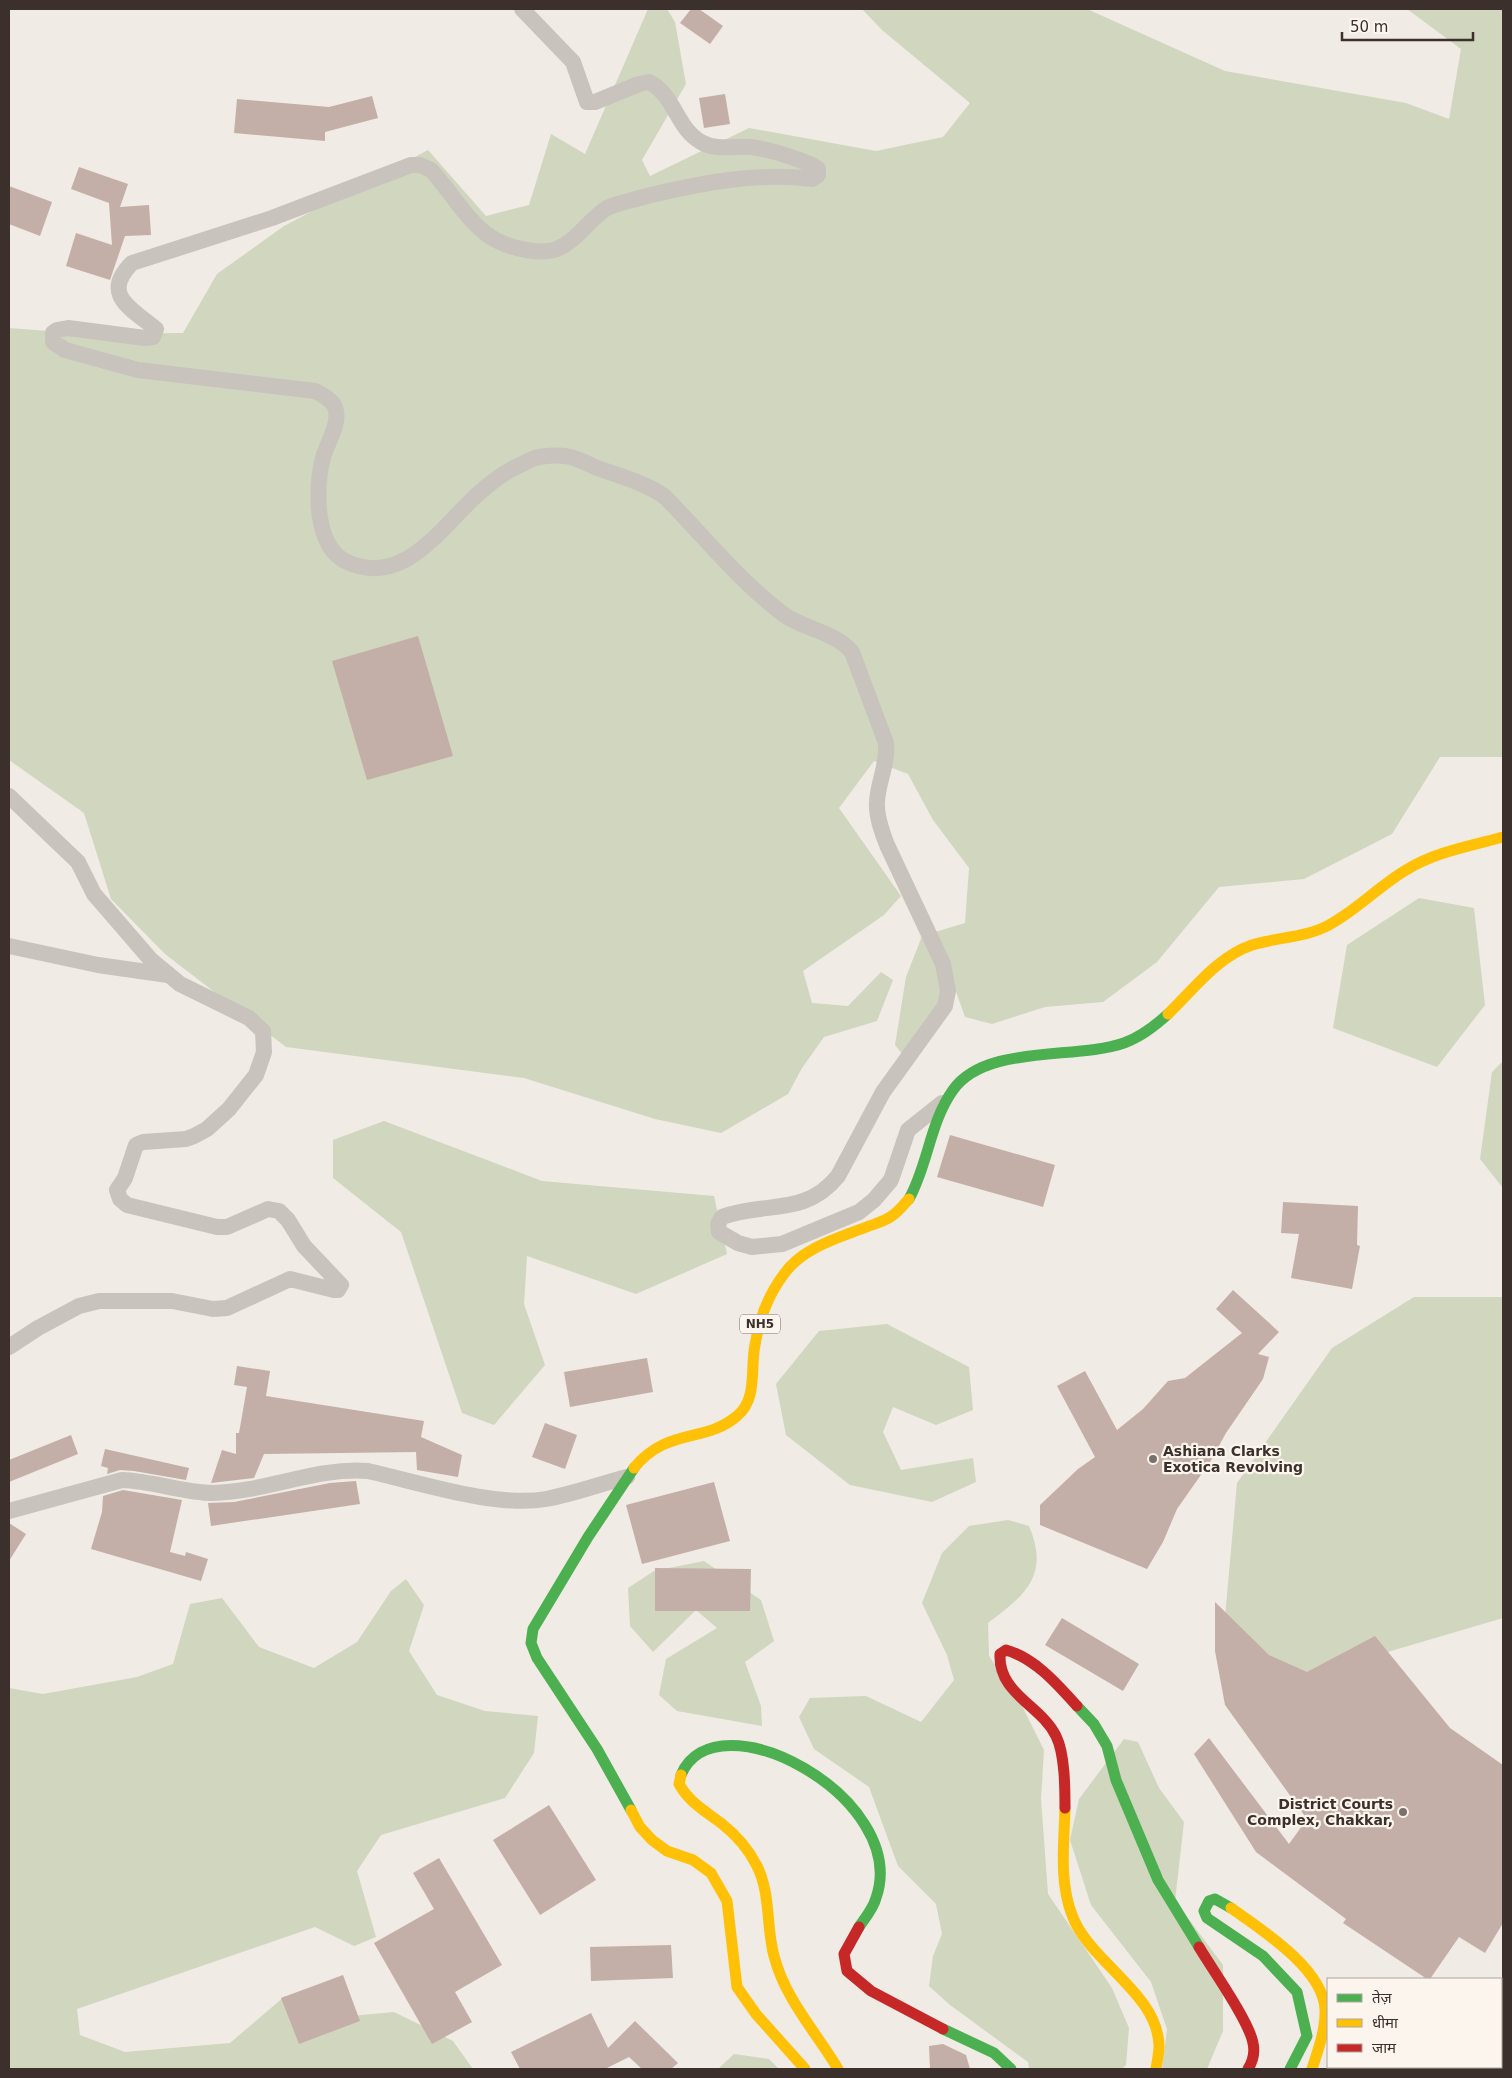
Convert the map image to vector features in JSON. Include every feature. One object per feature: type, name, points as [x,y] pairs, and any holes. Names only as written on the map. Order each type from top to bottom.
[{"type":"main road","name":"NH5","points":[[805,2069],[756,2014],[737,1987],[733,1941],[726,1901],[711,1873],[693,1860],[667,1851],[652,1840],[640,1827],[597,1750],[537,1658],[531,1643],[532,1628],[582,1544],[627,1477],[648,1452],[663,1442],[731,1421],[744,1411],[751,1395],[753,1352],[760,1324],[782,1276],[794,1261],[814,1249],[895,1216],[914,1190],[946,1100],[966,1077],[997,1061],[1095,1052],[1128,1043],[1158,1026],[1215,966],[1235,952],[1264,941],[1314,932],[1338,921],[1408,868],[1429,858],[1503,837]]},
{"type":"main road","points":[[1156,2069],[1159,2038],[1150,2018],[1128,1985],[1084,1938],[1073,1918],[1066,1898],[1064,1864],[1066,1782],[1056,1736],[1007,1683],[999,1659],[1000,1654],[1006,1650],[1013,1652],[1049,1676],[1094,1724],[1103,1739],[1135,1828],[1158,1880],[1239,2013],[1253,2042],[1253,2060],[1248,2069]]},
{"type":"main road","points":[[838,2069],[795,2006],[784,1984],[773,1956],[767,1903],[758,1868],[728,1829],[686,1796],[679,1784],[685,1765],[696,1756],[711,1748],[738,1746],[761,1749],[784,1759],[842,1795],[860,1814],[875,1839],[882,1873],[874,1905],[844,1954],[844,1964],[847,1972],[867,1989],[994,2054],[1011,2069]]},
{"type":"main road","points":[[1290,2069],[1306,2036],[1297,1992],[1264,1956],[1207,1918],[1204,1911],[1209,1901],[1215,1899],[1223,1902],[1244,1917],[1299,1961],[1319,1987],[1325,2008],[1325,2017],[1321,2040],[1312,2069]]},
{"type":"street","points":[[522,9],[573,62],[587,102],[595,102],[638,84],[649,82],[666,95],[683,126],[699,141],[708,146],[757,148],[809,164],[818,169],[818,175],[812,179],[790,176],[749,177],[673,190],[618,204],[606,209],[559,248],[545,252],[498,241],[482,230],[431,170],[420,165],[411,164],[272,218],[132,263],[117,289],[124,303],[156,329],[153,337],[145,338],[68,328],[57,330],[53,333],[53,342],[65,350],[138,370],[315,391],[329,399],[336,409],[336,418],[323,458],[318,484],[318,509],[328,542],[335,554],[347,562],[374,568],[393,567],[418,553],[478,494],[506,472],[537,457],[566,456],[648,486],[664,496],[762,597],[785,615],[836,638],[845,645],[852,652],[886,743],[887,758],[877,802],[880,825],[887,845],[943,964],[948,991],[945,1006],[883,1092],[838,1176],[829,1188],[815,1198],[798,1203],[722,1217],[718,1224],[719,1232],[726,1238],[752,1247],[782,1244],[859,1212],[874,1200],[891,1180],[908,1130],[946,1100]]},
{"type":"street","points":[[9,796],[78,862],[94,894],[151,960],[168,975],[193,992],[256,1022],[263,1030],[264,1052],[256,1075],[242,1095],[207,1129],[186,1139],[143,1142],[136,1145],[124,1178],[117,1190],[120,1199],[127,1205],[217,1227],[227,1227],[268,1209],[279,1211],[288,1220],[304,1246],[340,1282],[340,1288],[334,1290],[290,1279],[226,1308],[212,1309],[172,1301],[99,1301],[79,1306],[38,1328],[9,1347]]},
{"type":"street","points":[[9,946],[98,965],[168,975]]},
{"type":"street","points":[[9,1511],[122,1480],[138,1480],[212,1493],[250,1489],[330,1472],[350,1470],[368,1471],[491,1498],[516,1500],[545,1499],[627,1477]]},
{"type":"green space","points":[[648,9],[667,9],[675,22],[686,84],[642,160],[650,176],[749,128],[876,151],[943,137],[970,103],[882,30],[862,9],[1087,9],[1225,71],[1406,103],[1449,119],[1461,49],[1407,9],[1503,9],[1503,757],[1440,757],[1392,834],[1304,879],[1219,887],[1157,962],[1103,1002],[1045,1007],[992,1024],[965,1017],[950,975],[935,1021],[903,1055],[895,1045],[906,977],[922,936],[965,923],[969,868],[933,820],[908,774],[874,761],[839,808],[901,896],[884,915],[803,971],[812,1003],[848,1006],[881,972],[893,980],[877,1021],[824,1037],[802,1068],[788,1094],[721,1133],[655,1119],[524,1078],[286,1047],[165,954],[111,899],[84,813],[9,760],[9,328],[88,334],[183,333],[217,274],[284,226],[428,150],[486,216],[529,205],[551,134],[585,154]]},
{"type":"green space","points":[[1419,898],[1474,908],[1485,1005],[1437,1067],[1333,1028],[1347,945]]},
{"type":"green space","points":[[1503,1061],[1503,1188],[1480,1159],[1492,1072]]},
{"type":"green space","points":[[384,1121],[542,1181],[714,1196],[727,1254],[636,1294],[527,1256],[524,1304],[545,1365],[494,1425],[462,1413],[401,1232],[333,1178],[333,1140]]},
{"type":"green space","points":[[1414,1297],[1503,1297],[1503,1618],[1296,1679],[1225,1617],[1237,1483],[1332,1348]]},
{"type":"green space","points":[[887,1324],[969,1367],[973,1410],[936,1425],[893,1407],[883,1432],[901,1470],[973,1458],[976,1482],[932,1502],[850,1485],[786,1435],[776,1384],[819,1331]]},
{"type":"green space","points":[[1008,1520],[1029,1526],[1035,1543],[1037,1558],[1035,1571],[1023,1593],[988,1623],[989,1656],[1020,1702],[1044,1750],[1041,1799],[1048,1894],[1112,1988],[1129,2028],[1126,2065],[1122,2069],[1029,2069],[1028,2062],[950,2005],[929,1986],[933,1956],[942,1934],[936,1904],[898,1866],[869,1787],[814,1749],[799,1717],[810,1698],[866,1696],[921,1722],[954,1680],[947,1655],[922,1603],[942,1553],[969,1526]]},
{"type":"green space","points":[[704,1561],[761,1600],[774,1641],[745,1662],[761,1706],[762,1726],[677,1711],[659,1695],[666,1659],[717,1628],[696,1610],[653,1652],[630,1626],[628,1588],[654,1571]]},
{"type":"green space","points":[[406,1579],[424,1605],[409,1651],[437,1695],[485,1711],[538,1716],[534,1753],[505,1798],[381,1835],[357,1871],[376,1937],[354,1946],[315,1927],[77,2009],[80,2035],[125,2052],[230,2043],[285,1996],[329,2018],[394,2012],[453,2041],[473,2069],[9,2069],[9,1688],[43,1694],[137,1677],[173,1664],[190,1604],[222,1598],[259,1647],[314,1668],[357,1642],[391,1591]]},
{"type":"green space","points":[[1124,1739],[1138,1742],[1159,1788],[1184,1822],[1175,1901],[1223,1965],[1223,2031],[1207,2069],[1162,2069],[1167,2029],[1151,1982],[1091,1905],[1070,1840],[1079,1799]]},
{"type":"green space","points":[[734,2054],[769,2059],[779,2069],[718,2069]]},
{"type":"building","points":[[691,9],[699,9],[723,26],[710,44],[680,23]]},
{"type":"building","points":[[725,94],[730,124],[704,128],[699,98]]},
{"type":"building","points":[[372,96],[378,118],[325,132],[325,141],[234,133],[237,99],[329,107]]},
{"type":"building","points":[[79,167],[128,184],[120,207],[149,205],[151,235],[125,236],[110,280],[66,266],[76,233],[112,245],[109,203],[71,189]]},
{"type":"building","points":[[9,186],[52,202],[40,236],[9,224]]},
{"type":"building","points":[[418,636],[453,756],[367,780],[332,661]]},
{"type":"building","points":[[950,1135],[1055,1165],[1043,1207],[937,1177]]},
{"type":"building","points":[[1283,1202],[1358,1206],[1357,1245],[1360,1246],[1352,1289],[1291,1278],[1299,1234],[1281,1233]]},
{"type":"building","name":"Ashiana Clarks Exotica Revolving","points":[[1233,1290],[1279,1332],[1258,1354],[1269,1357],[1263,1379],[1226,1433],[1210,1462],[1177,1509],[1163,1542],[1147,1569],[1040,1525],[1040,1505],[1078,1469],[1095,1457],[1057,1386],[1085,1371],[1117,1430],[1143,1409],[1168,1381],[1185,1378],[1242,1333],[1216,1309]]},
{"type":"building","points":[[647,1358],[653,1392],[570,1407],[564,1372]]},
{"type":"building","points":[[237,1366],[270,1371],[266,1396],[424,1421],[421,1437],[462,1455],[458,1477],[417,1470],[416,1452],[264,1454],[254,1478],[211,1483],[222,1450],[236,1454],[236,1433],[239,1433],[247,1387],[234,1385]]},
{"type":"building","points":[[545,1423],[577,1435],[565,1469],[532,1457]]},
{"type":"building","points":[[71,1435],[78,1454],[9,1482],[9,1460]]},
{"type":"building","points":[[105,1449],[189,1468],[186,1480],[134,1471],[120,1470],[107,1474],[108,1468],[101,1466]]},
{"type":"building","points":[[356,1481],[360,1504],[211,1526],[208,1503],[234,1502],[330,1483]]},
{"type":"building","points":[[714,1482],[730,1541],[642,1564],[626,1505]]},
{"type":"building","points":[[123,1490],[182,1500],[170,1552],[185,1556],[186,1552],[208,1559],[201,1581],[91,1549],[102,1512],[103,1496]]},
{"type":"building","points":[[9,1523],[26,1534],[9,1561]]},
{"type":"building","points":[[655,1568],[751,1569],[750,1611],[655,1611]]},
{"type":"building","name":"District Courts Complex, Chakkar,","points":[[1215,1602],[1269,1655],[1307,1672],[1375,1636],[1450,1728],[1503,1765],[1503,1923],[1485,1953],[1459,1937],[1431,1978],[1426,1978],[1343,1923],[1346,1919],[1256,1852],[1194,1754],[1209,1738],[1289,1844],[1307,1819],[1225,1705],[1215,1651]]},
{"type":"building","points":[[1062,1618],[1139,1664],[1123,1691],[1045,1645]]},
{"type":"building","points":[[549,1805],[596,1880],[540,1915],[493,1840]]},
{"type":"building","points":[[439,1858],[502,1965],[455,1992],[472,2022],[432,2044],[374,1943],[434,1909],[413,1873]]},
{"type":"building","points":[[671,1945],[673,1978],[591,1981],[590,1947]]},
{"type":"building","points":[[343,1975],[360,2021],[299,2044],[281,1998]]},
{"type":"building","points":[[591,2013],[608,2048],[635,2021],[678,2063],[671,2069],[642,2069],[629,2057],[605,2069],[520,2069],[511,2052]]},
{"type":"building","points":[[943,2044],[966,2055],[970,2069],[930,2069],[929,2046]]},
{"type":"traffic: fast","points":[[909,1199],[921,1172],[945,1102],[953,1090],[968,1075],[986,1066],[1008,1059],[1104,1048],[1124,1043],[1147,1031],[1168,1014]]},
{"type":"traffic: fast","points":[[631,1810],[597,1749],[537,1658],[531,1643],[533,1629],[588,1537],[634,1468]]},
{"type":"traffic: fast","points":[[1077,1706],[1094,1724],[1107,1746],[1116,1780],[1158,1880],[1199,1947]]},
{"type":"traffic: fast","points":[[681,1775],[701,1753],[731,1746],[767,1752],[804,1768],[839,1794],[865,1825],[879,1861],[875,1902],[859,1927]]},
{"type":"traffic: fast","points":[[1231,1908],[1215,1899],[1209,1901],[1204,1911],[1207,1918],[1263,1956],[1297,1992],[1307,2036],[1290,2069]]},
{"type":"traffic: fast","points":[[943,2029],[994,2053],[1011,2069]]},
{"type":"traffic: slow","points":[[1168,1014],[1207,975],[1239,950],[1262,942],[1301,935],[1320,929],[1339,919],[1396,876],[1417,864],[1453,850],[1503,837]]},
{"type":"traffic: slow","points":[[634,1468],[647,1455],[660,1446],[712,1430],[737,1416],[744,1409],[751,1392],[755,1345],[759,1326],[769,1299],[784,1274],[811,1250],[887,1219],[897,1212],[909,1199]]},
{"type":"traffic: slow","points":[[681,1775],[679,1784],[688,1796],[731,1832],[754,1860],[764,1888],[772,1945],[779,1972],[793,2001],[838,2069]]},
{"type":"traffic: slow","points":[[1065,1808],[1064,1876],[1065,1889],[1072,1915],[1081,1932],[1093,1948],[1136,1994],[1147,2010],[1156,2027],[1159,2046],[1156,2069]]},
{"type":"traffic: slow","points":[[631,1810],[640,1827],[652,1840],[667,1851],[693,1860],[711,1873],[727,1901],[737,1987],[756,2014],[805,2069]]},
{"type":"traffic: slow","points":[[1231,1908],[1274,1939],[1303,1965],[1314,1979],[1322,1994],[1325,2009],[1324,2024],[1312,2069]]},
{"type":"traffic: jam","points":[[1065,1808],[1065,1782],[1059,1743],[1049,1725],[1013,1689],[1006,1679],[1001,1668],[1000,1654],[1006,1650],[1027,1659],[1045,1673],[1077,1706]]},
{"type":"traffic: jam","points":[[859,1927],[844,1954],[847,1971],[871,1991],[943,2029]]},
{"type":"traffic: jam","points":[[1199,1947],[1238,2009],[1250,2033],[1254,2053],[1248,2069]]},
{"type":"place","name":"Ashiana Clarks Exotica Revolving","points":[[1153,1459]]},
{"type":"place","name":"District Courts Complex, Chakkar,","points":[[1403,1812]]}]
